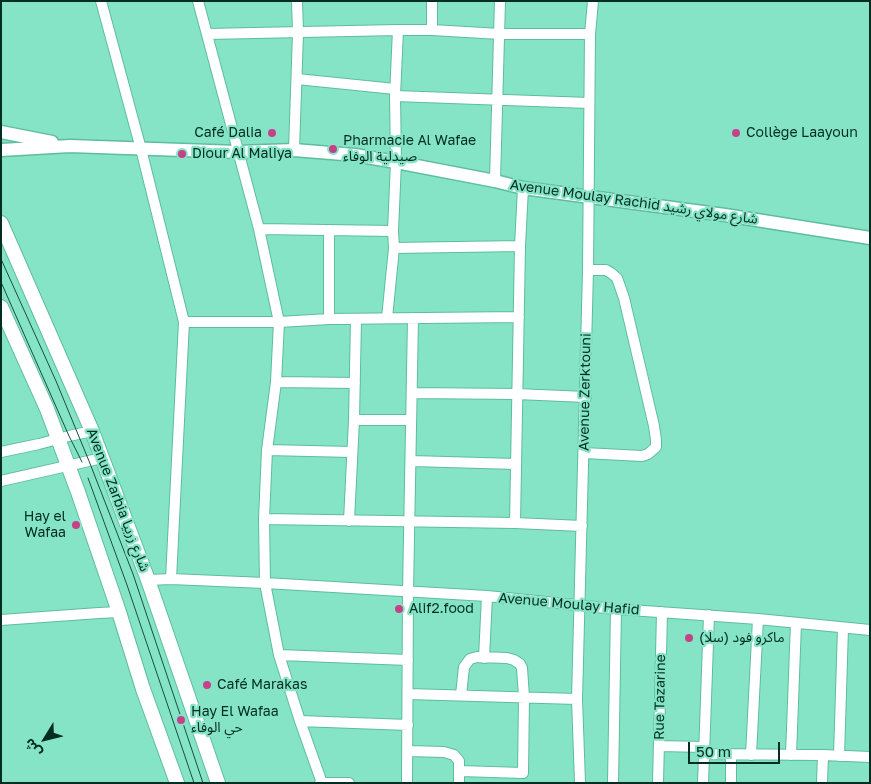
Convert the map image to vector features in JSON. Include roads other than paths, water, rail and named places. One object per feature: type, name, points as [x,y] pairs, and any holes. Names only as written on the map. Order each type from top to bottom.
[{"type":"main road","name":"Avenue Zarbia شارع زربيا","points":[[1,223],[92,431],[148,580],[218,783]]},
{"type":"main road","points":[[1,307],[47,409],[177,783]]},
{"type":"street","points":[[101,1],[141,149],[184,322],[171,579]]},
{"type":"street","points":[[198,1],[259,229],[279,322],[276,382],[268,450],[264,519],[265,583],[280,655],[321,783],[349,783]]},
{"type":"street","points":[[294,150],[298,33],[297,1]]},
{"type":"street","points":[[432,1],[432,30]]},
{"type":"street","points":[[495,181],[500,1]]},
{"type":"street","name":"Avenue Zerktouni","points":[[580,783],[577,699],[586,397],[590,34],[593,1]]},
{"type":"street","points":[[207,34],[398,30],[500,34],[590,34]]},
{"type":"street","points":[[386,318],[394,248],[395,92],[398,30]]},
{"type":"street","points":[[297,79],[395,92],[589,103]]},
{"type":"street","name":"Avenue Moulay Rachid شارع مولاي رشيد","points":[[1,132],[70,146]]},
{"type":"street","name":"Avenue Moulay Rachid شارع مولاي رشيد","points":[[1,150],[70,146],[238,152],[294,150],[355,156],[396,162],[523,188],[725,215],[870,238]]},
{"type":"street","points":[[515,522],[520,246],[523,188]]},
{"type":"street","points":[[259,229],[393,231]]},
{"type":"street","points":[[329,230],[329,319]]},
{"type":"street","points":[[394,248],[520,246]]},
{"type":"street","points":[[584,452],[642,456],[648,454],[656,447],[654,426],[626,307],[617,278],[606,270],[588,270]]},
{"type":"street","points":[[184,322],[519,317]]},
{"type":"street","points":[[407,783],[412,318]]},
{"type":"street","points":[[348,521],[354,420],[356,319]]},
{"type":"street","points":[[276,382],[355,383]]},
{"type":"street","points":[[412,393],[586,397]]},
{"type":"street","points":[[354,420],[411,420]]},
{"type":"street","points":[[1,452],[92,431]]},
{"type":"street","points":[[268,450],[352,452]]},
{"type":"street","points":[[1,481],[102,458]]},
{"type":"street","points":[[410,461],[516,464]]},
{"type":"street","points":[[264,519],[515,522],[582,526]]},
{"type":"street","name":"Avenue Moulay Hafid","points":[[148,580],[171,579],[265,583],[487,596],[616,609],[758,619],[870,630]]},
{"type":"street","points":[[484,658],[487,596]]},
{"type":"street","points":[[613,783],[616,609]]},
{"type":"street","points":[[1,620],[119,612]]},
{"type":"street","name":"Rue Tazarine","points":[[658,783],[662,612]]},
{"type":"street","points":[[703,783],[709,615]]},
{"type":"street","points":[[751,755],[758,619]]},
{"type":"street","points":[[791,755],[796,623]]},
{"type":"street","points":[[839,756],[843,628]]},
{"type":"street","points":[[280,655],[408,660]]},
{"type":"street","points":[[460,770],[523,772],[524,697],[522,668],[518,661],[506,658],[473,658],[464,667],[461,695]]},
{"type":"street","points":[[408,694],[577,699]]},
{"type":"street","points":[[300,721],[408,725]]},
{"type":"street","points":[[659,746],[731,754],[870,757]]},
{"type":"street","points":[[408,751],[444,752],[456,757],[459,761],[459,783]]},
{"type":"street","points":[[731,754],[731,783]]},
{"type":"street","points":[[822,783],[823,755]]},
{"type":"tram line","points":[[1,259],[56,381],[133,574],[203,783]]},
{"type":"tram line","points":[[1,282],[82,462]]},
{"type":"tram line","points":[[88,478],[127,585],[194,783]]},
{"type":"place","name":"Café Dalia","points":[[272,133]]},
{"type":"place","name":"Collège Laayoun","points":[[736,133]]},
{"type":"place","name":"Pharmacie Al Wafae صيدلية الوفاء","points":[[333,149]]},
{"type":"place","name":"Diour Al Maliya","points":[[182,154]]},
{"type":"place","name":"Hay el Wafaa","points":[[76,525]]},
{"type":"place","name":"Alif2.food","points":[[399,609]]},
{"type":"place","name":"ماكرو فود (سلا)","points":[[689,638]]},
{"type":"place","name":"Café Marakas","points":[[207,685]]},
{"type":"place","name":"Hay El Wafaa حي الوفاء","points":[[181,720]]}]
